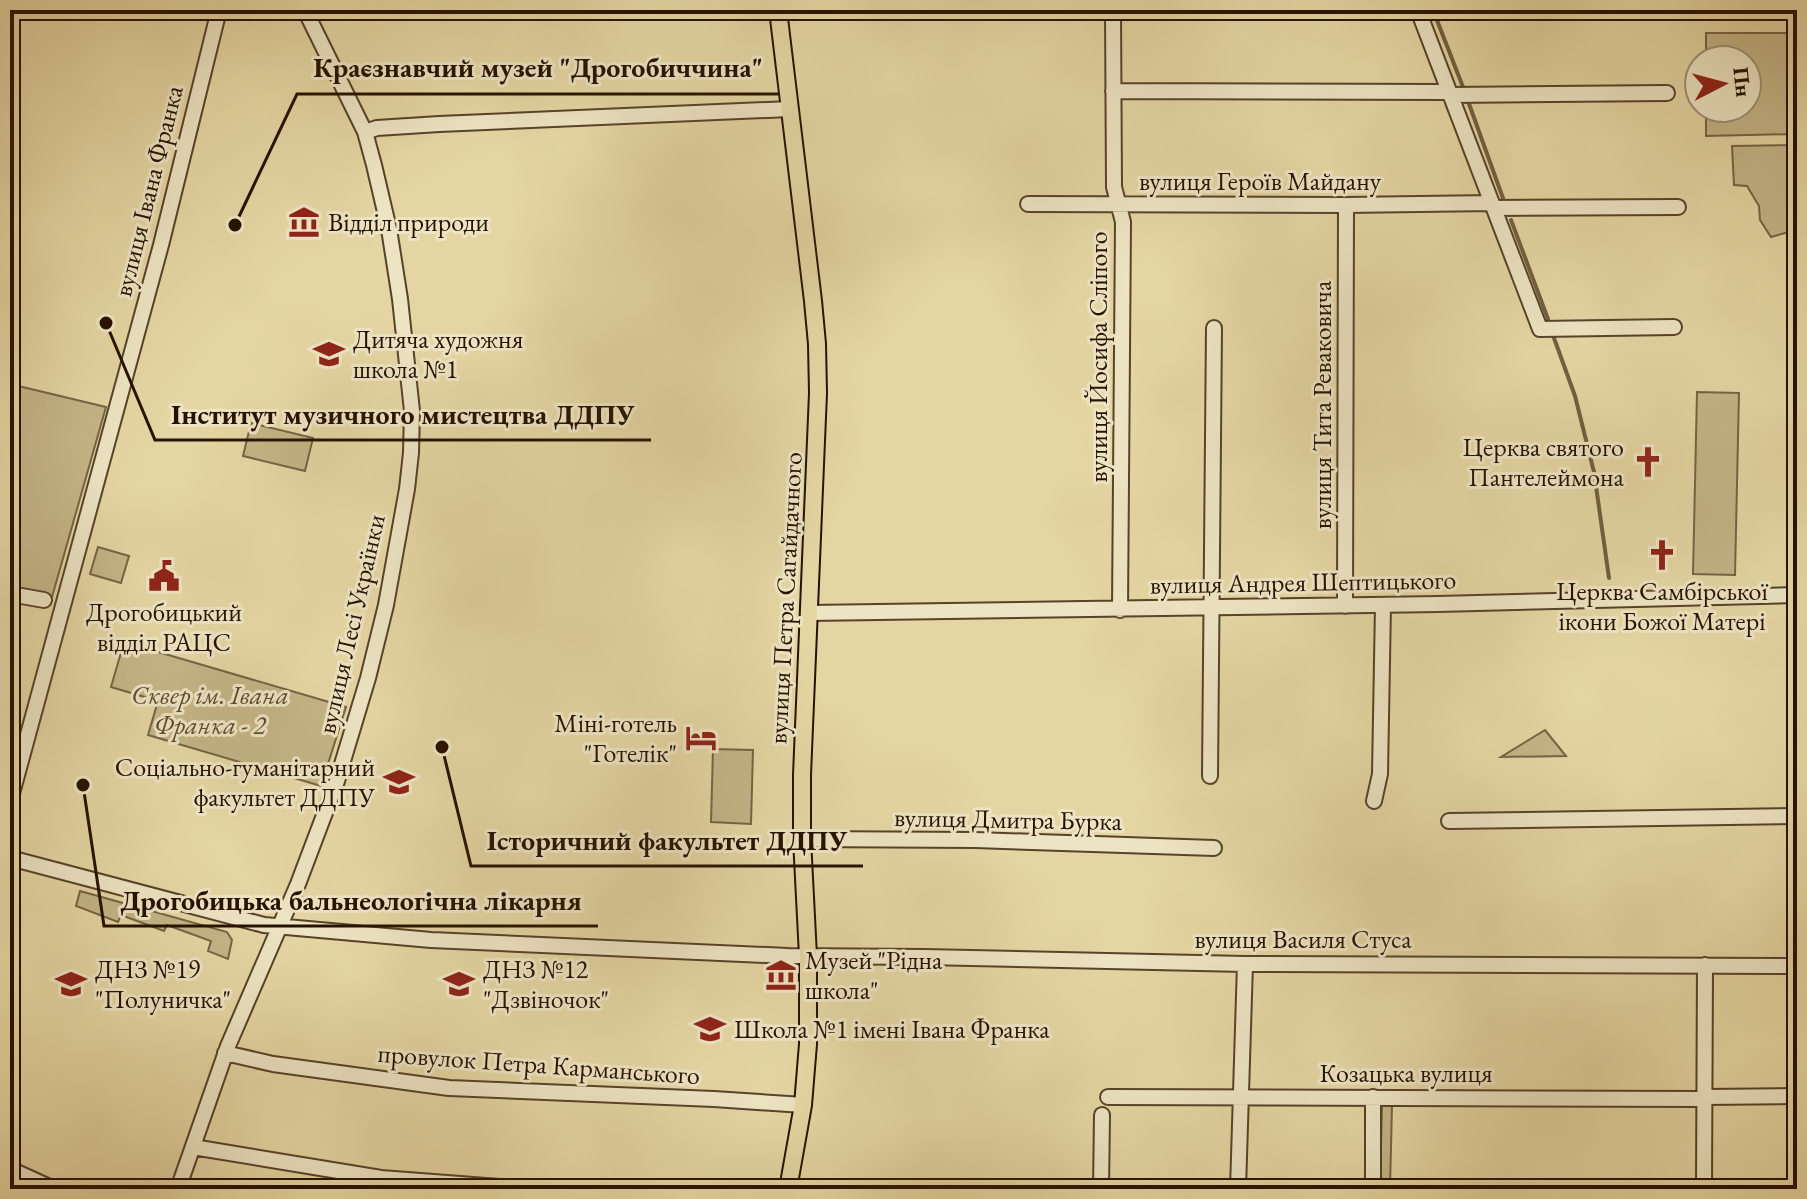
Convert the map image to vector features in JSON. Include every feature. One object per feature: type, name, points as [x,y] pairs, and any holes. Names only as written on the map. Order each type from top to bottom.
[{"type":"main road","name":"вулиця Петра Сагайдачного","points":[[778,10],[817,344],[818,393],[802,775],[808,1044],[803,1105],[788,1189]]},
{"type":"street","name":"вулиця Івана Франка","points":[[10,801],[161,245],[219,10]]},
{"type":"street","name":"вулиця Лесі Українки","points":[[178,1189],[225,1053],[306,865],[337,781],[386,605],[411,453],[412,411],[389,229],[365,132],[305,10]]},
{"type":"street","name":"вулиця Йосифа Сліпого","points":[[1113,10],[1114,187],[1123,222],[1120,610]]},
{"type":"street","points":[[1418,10],[1540,329],[1674,327]]},
{"type":"street","points":[[1113,91],[1667,93]]},
{"type":"street","points":[[365,132],[377,128],[426,124],[790,109]]},
{"type":"street","name":"вулиця Героїв Майдану","points":[[1028,204],[1678,207]]},
{"type":"street","name":"вулиця Тита Реваковича","points":[[1345,606],[1346,205]]},
{"type":"street","points":[[1210,776],[1214,328]]},
{"type":"street","points":[[10,594],[44,600]]},
{"type":"street","name":"вулиця Андрея Шептицького","points":[[809,613],[1345,606],[1797,595]]},
{"type":"street","points":[[1374,801],[1380,774],[1383,605]]},
{"type":"street","points":[[1449,821],[1797,816]]},
{"type":"street","name":"вулиця Дмитра Бурка","points":[[802,839],[975,840],[1214,848]]},
{"type":"street","name":"вулиця Василя Стуса","points":[[10,858],[264,925],[431,940],[808,956],[1245,964],[1797,966]]},
{"type":"street","points":[[1238,1189],[1245,964]]},
{"type":"street","points":[[1704,1189],[1705,965]]},
{"type":"street","name":"провулок Петра Карманського","points":[[225,1053],[273,1064],[449,1088],[803,1105]]},
{"type":"street","name":"Козацька вулиця","points":[[1108,1097],[1797,1096]]},
{"type":"street","points":[[1373,1097],[1373,1189]]},
{"type":"street","points":[[1101,1189],[1102,1115]]},
{"type":"street","points":[[193,1147],[381,1178],[527,1189]]},
{"type":"street","points":[[10,1169],[54,1189]]},
{"type":"green space","points":[[1706,33],[1797,33],[1797,134],[1706,136],[1706,124],[1763,124],[1763,44],[1706,44]]},
{"type":"green space","points":[[1797,141],[1797,233],[1771,237],[1760,220],[1759,206],[1747,186],[1734,185],[1732,146],[1788,145]]},
{"type":"green space","points":[[10,384],[106,407],[52,597],[10,588]]},
{"type":"green space","points":[[1697,392],[1739,393],[1735,575],[1693,574]]},
{"type":"green space","points":[[251,423],[313,438],[305,471],[243,456]]},
{"type":"green space","points":[[98,547],[129,556],[121,583],[90,574]]},
{"type":"green space","name":"Сквер ім. Івана Франка - 2","points":[[124,642],[346,707],[321,786],[148,735],[158,701],[111,687]]},
{"type":"green space","points":[[1545,730],[1566,756],[1501,757]]},
{"type":"green space","points":[[713,749],[753,750],[751,824],[711,822]]},
{"type":"green space","points":[[80,891],[227,932],[232,940],[228,959],[208,951],[211,941],[167,925],[164,931],[121,915],[118,922],[76,906]]},
{"type":"green space","points":[[1382,1104],[1392,1104],[1390,1189],[1380,1189]]},
{"type":"waterway","points":[[1433,10],[1463,87]]},
{"type":"waterway","points":[[1468,101],[1504,201]]},
{"type":"waterway","points":[[1511,220],[1548,319]]},
{"type":"waterway","points":[[1554,338],[1575,396],[1594,472],[1609,578]]},
{"type":"place","name":"Відділ природи","points":[[304,222]]},
{"type":"place","name":"Краєзнавчий музей \"Дрогобиччина\"","points":[[235,225]]},
{"type":"place","name":"Інститут музичного мистецтва ДДПУ","points":[[106,323]]},
{"type":"place","name":"Дитяча художня школа №1","points":[[329,354]]},
{"type":"place","name":"Церква святого Пантелеймона","points":[[1648,462]]},
{"type":"place","name":"Церква Самбірської ікони Божої Матері","points":[[1662,555]]},
{"type":"place","name":"Дрогобицький відділ РАЦС","points":[[164,576]]},
{"type":"place","name":"Міні-готель \"Готелік\"","points":[[701,738]]},
{"type":"place","name":"Історичний факультет ДДПУ","points":[[442,747]]},
{"type":"place","name":"Соціально-гуманітарний факультет ДДПУ","points":[[399,782]]},
{"type":"place","name":"Дрогобицька бальнеологічна лікарня","points":[[83,785]]},
{"type":"place","name":"Музей \"Рідна школа\"","points":[[781,975]]},
{"type":"place","name":"ДНЗ №19 \"Полуничка\"","points":[[71,984]]},
{"type":"place","name":"ДНЗ №12 \"Дзвіночок\"","points":[[459,984]]},
{"type":"place","name":"Школа №1 імені Івана Франка","points":[[710,1029]]}]
